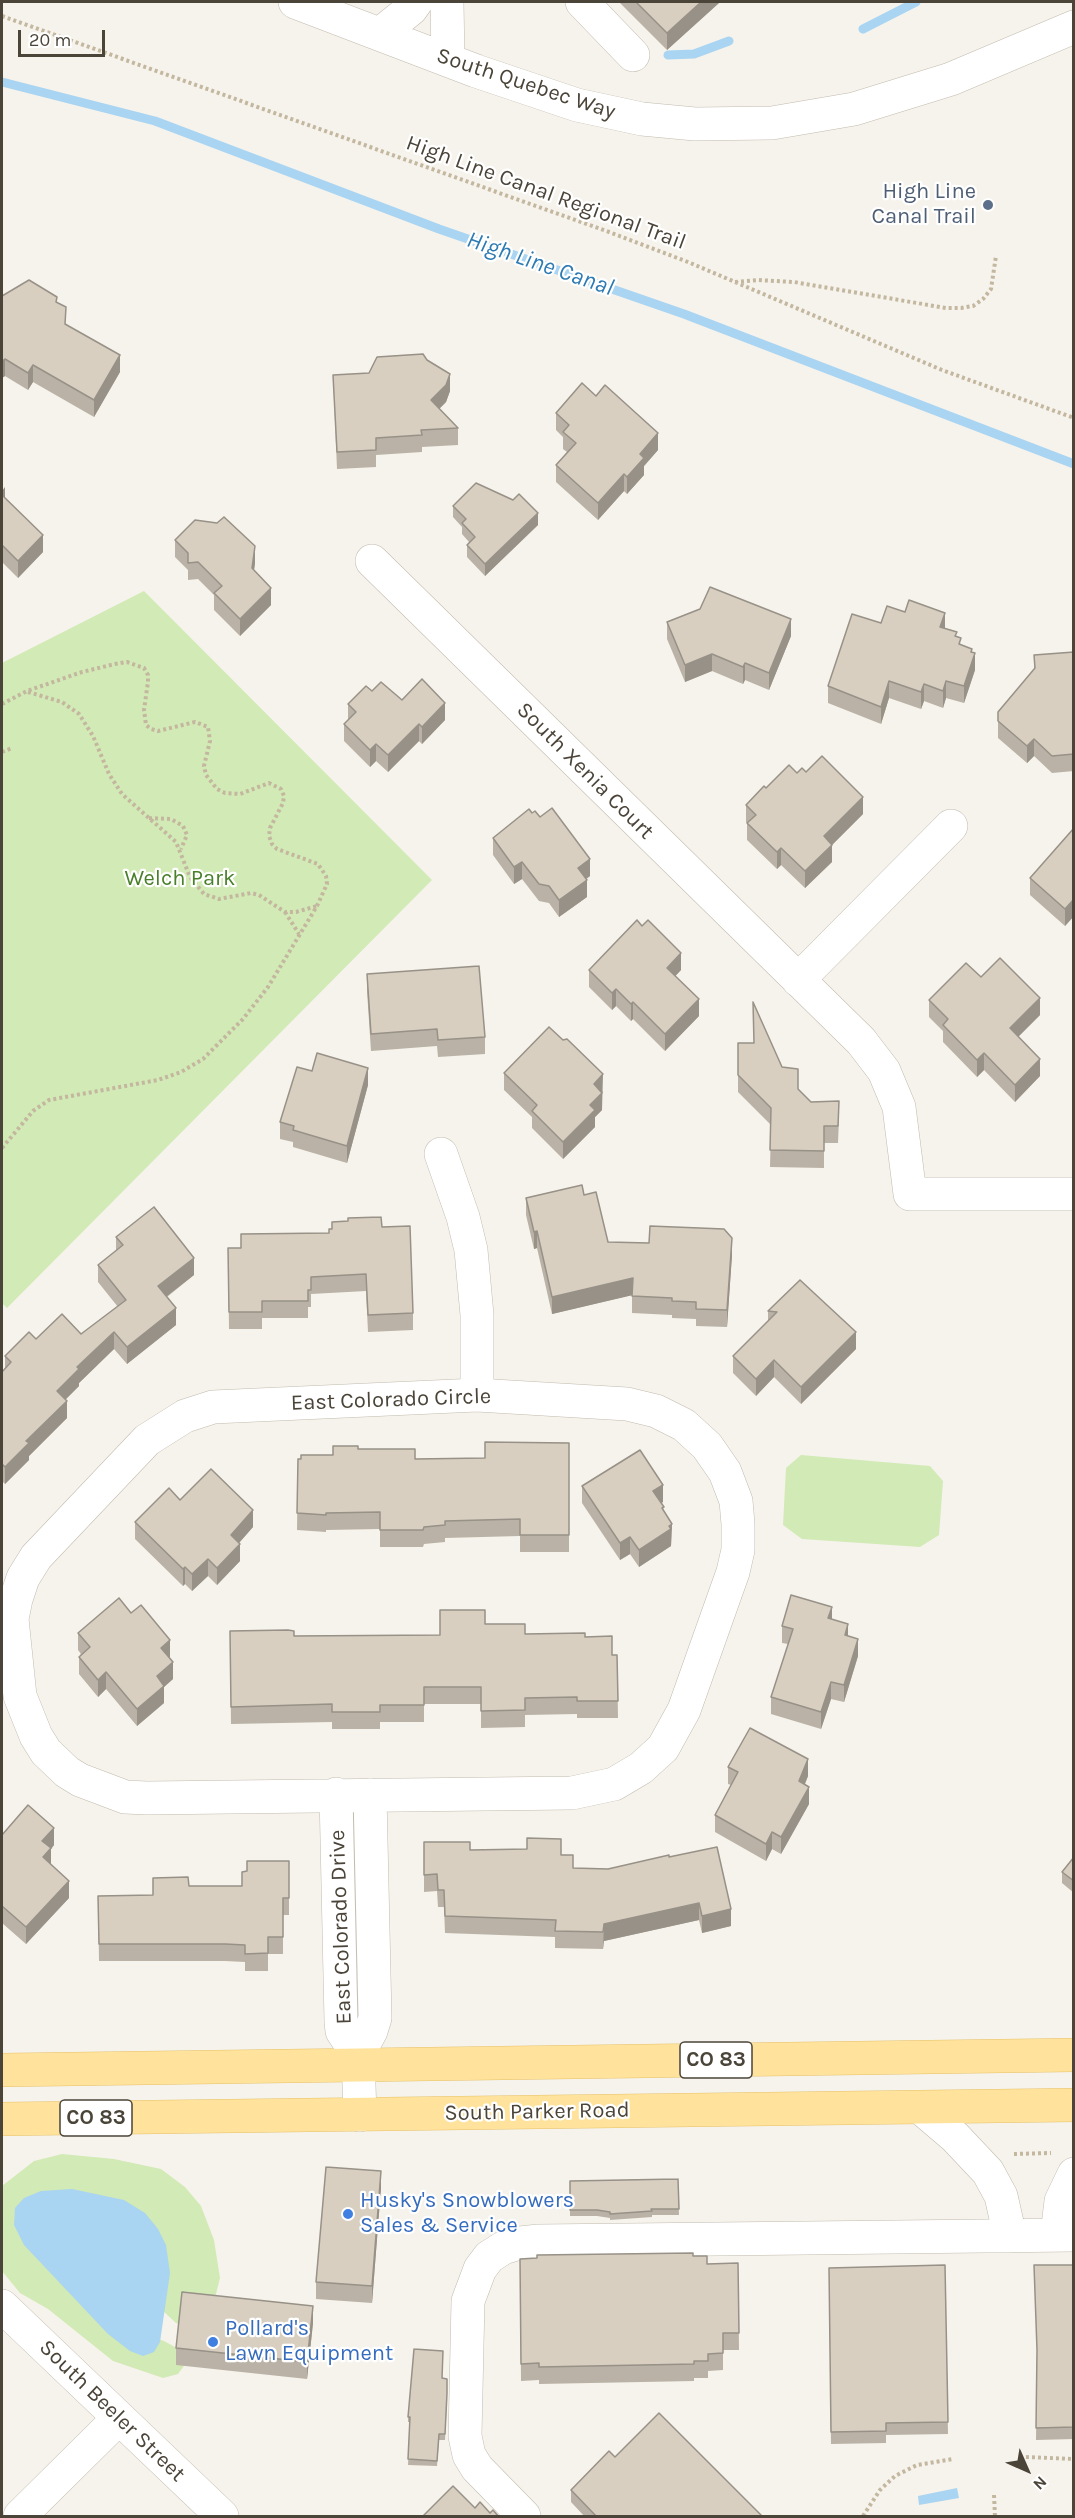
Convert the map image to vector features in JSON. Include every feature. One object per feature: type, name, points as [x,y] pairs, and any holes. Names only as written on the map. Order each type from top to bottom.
[{"type":"main road","name":"CO 83","points":[[2,2070],[358,2060],[1074,2055]]},
{"type":"main road","name":"South Parker Road","points":[[15,2119],[1074,2105]]},
{"type":"street","name":"South Quebec Way","points":[[295,2],[534,91],[621,115],[678,123],[756,124],[822,116],[891,99],[978,69],[1074,27]]},
{"type":"street","points":[[380,34],[411,9],[416,2]]},
{"type":"street","points":[[447,2],[448,60]]},
{"type":"street","points":[[582,2],[633,55]]},
{"type":"street","name":"South Xenia Court","points":[[372,561],[861,1041],[884,1071],[902,1121],[910,1194],[1074,1194]]},
{"type":"street","points":[[798,980],[951,826]]},
{"type":"street","points":[[441,1154],[463,1217],[471,1250],[477,1315],[477,1395]]},
{"type":"street","name":"East Colorado Circle","points":[[477,1395],[627,1404],[656,1411],[684,1425],[707,1446],[725,1472],[736,1502],[738,1550],[733,1572],[684,1710],[663,1748],[641,1768],[614,1784],[572,1792],[336,1794],[125,1797],[67,1772],[41,1744],[25,1713],[20,1696],[12,1619],[23,1578],[36,1557],[147,1440],[185,1416],[213,1407],[477,1395]]},
{"type":"street","name":"East Colorado Drive","points":[[336,1794],[341,2022],[342,2031],[358,2060]]},
{"type":"street","name":"East Colorado Drive","points":[[360,2115],[358,2060],[375,2018],[370,1795]]},
{"type":"street","points":[[921,2108],[955,2137],[988,2172],[1000,2196],[1010,2236]]},
{"type":"street","points":[[2,2139],[15,2119]]},
{"type":"street","points":[[524,2517],[477,2468],[469,2455],[465,2436],[468,2301],[480,2270],[489,2257],[503,2248],[539,2241],[1065,2235],[1061,2201],[1066,2165]]},
{"type":"street","name":"South Beeler Street","points":[[2,2306],[222,2517]]},
{"type":"street","points":[[20,2517],[119,2418]]},
{"type":"path","name":"High Line Canal Regional Trail","points":[[2,16],[609,232],[735,282],[942,370],[1074,418]]},
{"type":"path","points":[[735,282],[758,280],[794,282],[935,306],[961,308],[978,302],[991,289],[996,256]]},
{"type":"path","points":[[2,704],[27,692],[82,672],[127,662],[144,668],[148,682],[144,710],[146,725],[158,731],[195,722],[208,727],[210,741],[204,766],[206,775],[217,789],[233,795],[268,783],[281,789],[284,796],[283,803],[270,828],[269,836],[272,844],[277,849],[310,860],[323,869],[327,884],[300,935],[256,1004],[203,1059],[181,1072],[158,1080],[49,1100],[33,1111],[2,1148]]},
{"type":"path","points":[[27,692],[62,702],[79,714],[93,736],[117,788],[128,801],[170,835],[181,849],[190,877],[204,894],[219,899],[251,893],[259,895],[285,912],[300,935]]},
{"type":"path","points":[[2,752],[12,748]]},
{"type":"path","points":[[149,818],[171,819],[183,826],[187,835],[181,849]]},
{"type":"path","points":[[285,912],[296,912],[317,906]]},
{"type":"path","points":[[988,2172],[1011,2154],[1046,2152],[1066,2165]]},
{"type":"path","points":[[1026,2457],[1074,2459]]},
{"type":"path","points":[[863,2517],[880,2490],[895,2476],[917,2465],[953,2459]]},
{"type":"path","points":[[994,2495],[995,2517]]},
{"type":"green space","name":"Welch Park","points":[[144,591],[432,880],[7,1308],[2,1303],[2,663]]},
{"type":"green space","points":[[801,1455],[930,1466],[943,1481],[939,1535],[920,1547],[802,1539],[783,1525],[786,1468]]},
{"type":"green space","points":[[62,2154],[114,2159],[161,2169],[185,2187],[201,2206],[214,2240],[220,2278],[210,2318],[190,2327],[176,2323],[162,2310],[135,2331],[164,2341],[186,2353],[189,2359],[178,2374],[163,2378],[113,2361],[48,2309],[20,2293],[2,2271],[2,2186],[34,2161]]},
{"type":"water","points":[[72,2189],[124,2200],[145,2213],[158,2229],[166,2245],[170,2273],[160,2342],[154,2352],[143,2356],[130,2351],[108,2334],[24,2245],[14,2225],[15,2208],[24,2198],[41,2191]]},
{"type":"water","points":[[957,2488],[959,2498],[919,2505],[918,2496]]},
{"type":"building","points":[[636,2],[701,2],[667,33]]},
{"type":"building","points":[[29,280],[57,297],[56,302],[66,307],[65,324],[120,355],[94,400],[33,365],[28,373],[5,359],[2,361],[2,296]]},
{"type":"building","points":[[423,354],[427,360],[450,374],[446,385],[431,400],[458,428],[421,430],[422,435],[376,438],[376,450],[337,452],[333,375],[369,373],[377,357]]},
{"type":"building","points":[[582,383],[596,396],[605,385],[658,433],[640,454],[644,458],[627,477],[624,474],[598,503],[556,465],[576,443],[563,432],[569,425],[556,413]]},
{"type":"building","points":[[476,483],[513,500],[519,494],[538,513],[485,564],[467,545],[475,537],[462,523],[466,519],[453,506]]},
{"type":"building","points":[[2,495],[43,535],[18,561],[2,545]]},
{"type":"building","points":[[224,517],[255,546],[252,568],[271,588],[240,619],[214,593],[222,586],[198,562],[188,563],[188,553],[175,540],[195,520],[217,523]]},
{"type":"building","points":[[710,587],[791,619],[769,673],[745,663],[743,667],[712,654],[685,665],[667,622],[700,609]]},
{"type":"building","points":[[909,600],[945,613],[940,627],[957,632],[955,636],[961,638],[959,644],[972,649],[971,652],[975,653],[964,686],[946,681],[943,691],[924,684],[921,692],[889,681],[881,707],[828,686],[852,614],[881,623],[887,606],[905,612]]},
{"type":"building","points":[[1074,652],[1074,754],[1052,756],[1034,739],[1027,746],[998,721],[998,712],[1035,668],[1034,655]]},
{"type":"building","points":[[422,679],[445,703],[422,727],[419,724],[388,755],[376,744],[370,750],[344,724],[356,712],[348,704],[366,686],[372,691],[381,682],[402,700]]},
{"type":"building","points":[[822,756],[863,797],[824,836],[832,845],[805,871],[781,848],[777,852],[747,823],[756,815],[746,805],[789,765],[797,773],[802,768],[806,772]]},
{"type":"building","points":[[552,808],[590,859],[578,868],[587,880],[559,900],[549,886],[539,884],[522,862],[514,867],[493,838],[529,809],[532,813],[535,811],[540,817]]},
{"type":"building","points":[[1074,828],[1074,899],[1065,909],[1030,878]]},
{"type":"building","points":[[637,920],[642,926],[648,920],[681,953],[667,968],[699,999],[665,1034],[633,1002],[631,1004],[616,989],[612,993],[589,970]]},
{"type":"building","points":[[1000,958],[1040,998],[1010,1028],[1040,1059],[1015,1085],[984,1053],[977,1060],[943,1025],[948,1019],[929,1000],[966,963],[981,977]]},
{"type":"building","points":[[479,966],[485,1037],[438,1040],[437,1029],[371,1034],[367,974]]},
{"type":"building","points":[[753,1002],[782,1067],[798,1069],[798,1089],[811,1102],[839,1101],[838,1126],[824,1126],[824,1151],[770,1150],[771,1108],[738,1075],[738,1043],[754,1043]]},
{"type":"building","points":[[549,1027],[563,1040],[567,1039],[603,1074],[594,1084],[602,1093],[590,1105],[595,1110],[563,1142],[532,1111],[537,1105],[504,1073]]},
{"type":"building","points":[[317,1053],[368,1068],[347,1146],[293,1130],[294,1126],[280,1122],[297,1067],[312,1071]]},
{"type":"building","points":[[582,1185],[584,1195],[596,1192],[608,1242],[649,1243],[650,1226],[724,1229],[732,1238],[727,1310],[696,1309],[696,1302],[672,1301],[672,1298],[632,1296],[633,1278],[552,1297],[537,1231],[534,1232],[526,1198]]},
{"type":"building","points":[[154,1207],[194,1258],[158,1286],[176,1308],[127,1347],[114,1332],[77,1367],[79,1369],[57,1391],[67,1401],[26,1441],[29,1443],[5,1467],[2,1464],[2,1372],[11,1362],[5,1356],[29,1332],[36,1339],[62,1314],[81,1334],[126,1300],[98,1265],[123,1245],[116,1237]]},
{"type":"building","points":[[381,1217],[382,1227],[410,1226],[413,1313],[368,1315],[366,1274],[311,1277],[308,1301],[262,1301],[262,1312],[229,1312],[228,1248],[241,1248],[241,1234],[329,1233],[329,1229],[332,1229],[332,1222],[348,1221],[348,1218]]},
{"type":"building","points":[[800,1280],[856,1332],[801,1387],[774,1360],[756,1379],[733,1356],[777,1312],[768,1311]]},
{"type":"building","points":[[485,1442],[569,1443],[569,1535],[520,1535],[520,1519],[445,1521],[445,1525],[424,1527],[423,1530],[380,1530],[380,1512],[326,1513],[326,1515],[297,1513],[298,1459],[301,1459],[301,1455],[333,1455],[333,1446],[358,1446],[358,1449],[415,1449],[415,1459],[485,1458]]},
{"type":"building","points":[[640,1450],[663,1485],[653,1491],[672,1524],[669,1526],[671,1529],[639,1550],[630,1537],[620,1543],[582,1486]]},
{"type":"building","points":[[211,1469],[253,1510],[231,1535],[240,1544],[217,1568],[208,1559],[192,1574],[185,1567],[183,1569],[135,1522],[169,1488],[180,1500]]},
{"type":"building","points":[[791,1595],[832,1607],[828,1618],[848,1624],[845,1635],[858,1639],[844,1685],[831,1682],[821,1712],[771,1697],[793,1629],[782,1626]]},
{"type":"building","points":[[119,1598],[131,1613],[141,1605],[170,1640],[161,1648],[173,1662],[157,1676],[164,1686],[137,1709],[106,1672],[98,1680],[79,1657],[90,1647],[78,1633]]},
{"type":"building","points":[[440,1610],[485,1610],[485,1624],[525,1624],[525,1634],[585,1633],[585,1637],[612,1636],[612,1655],[617,1655],[618,1701],[577,1701],[577,1697],[525,1698],[525,1710],[481,1711],[481,1687],[424,1687],[424,1705],[380,1705],[380,1712],[332,1712],[332,1704],[231,1707],[230,1631],[288,1630],[294,1631],[294,1636],[440,1635]]},
{"type":"building","points":[[750,1728],[808,1759],[799,1781],[809,1787],[781,1837],[772,1832],[766,1844],[715,1815],[738,1772],[728,1767]]},
{"type":"building","points":[[28,1805],[54,1828],[42,1841],[51,1848],[43,1857],[69,1881],[26,1927],[2,1906],[2,1835]]},
{"type":"building","points":[[527,1838],[561,1839],[561,1855],[573,1855],[573,1868],[608,1869],[717,1847],[731,1909],[702,1916],[699,1903],[604,1924],[603,1932],[555,1931],[556,1920],[445,1916],[444,1890],[438,1890],[437,1874],[424,1875],[424,1842],[470,1842],[470,1850],[527,1849]]},
{"type":"building","points":[[1074,1857],[1074,1881],[1062,1872]]},
{"type":"building","points":[[247,1861],[289,1861],[289,1898],[283,1898],[283,1937],[268,1937],[268,1953],[245,1954],[245,1945],[99,1944],[98,1896],[153,1895],[153,1878],[188,1877],[189,1886],[242,1886],[242,1872],[247,1871]]},
{"type":"building","points":[[326,2167],[381,2171],[372,2286],[316,2282]]},
{"type":"building","points":[[678,2179],[679,2209],[651,2209],[652,2211],[610,2214],[610,2212],[597,2210],[570,2210],[570,2181]]},
{"type":"building","points":[[693,2253],[693,2256],[707,2256],[707,2264],[738,2263],[739,2333],[723,2333],[723,2353],[708,2354],[708,2361],[694,2361],[694,2364],[539,2367],[539,2363],[521,2364],[520,2259],[537,2258],[537,2255]]},
{"type":"building","points":[[945,2265],[948,2422],[886,2423],[886,2431],[831,2432],[829,2268]]},
{"type":"building","points":[[1034,2265],[1074,2265],[1074,2427],[1036,2428],[1037,2350]]},
{"type":"building","points":[[182,2292],[313,2306],[307,2362],[176,2348]]},
{"type":"building","points":[[414,2349],[443,2351],[442,2378],[447,2379],[445,2434],[439,2434],[437,2461],[408,2459],[410,2417],[408,2417]]},
{"type":"building","points":[[659,2413],[763,2517],[597,2517],[571,2490],[609,2451],[615,2457]]},
{"type":"building","points":[[453,2486],[475,2508],[480,2502],[490,2513],[493,2510],[499,2517],[422,2517]]},
{"type":"waterway","points":[[863,29],[916,2]]},
{"type":"waterway","points":[[668,55],[694,54],[729,41]]},
{"type":"waterway","name":"High Line Canal","points":[[2,82],[155,121],[439,229],[684,314],[1074,464]]},
{"type":"place","name":"High Line Canal Trail","points":[[988,205]]},
{"type":"place","name":"Husky's Snowblowers Sales & Service","points":[[348,2214]]},
{"type":"place","name":"Pollard's Lawn Equipment","points":[[213,2342]]}]
